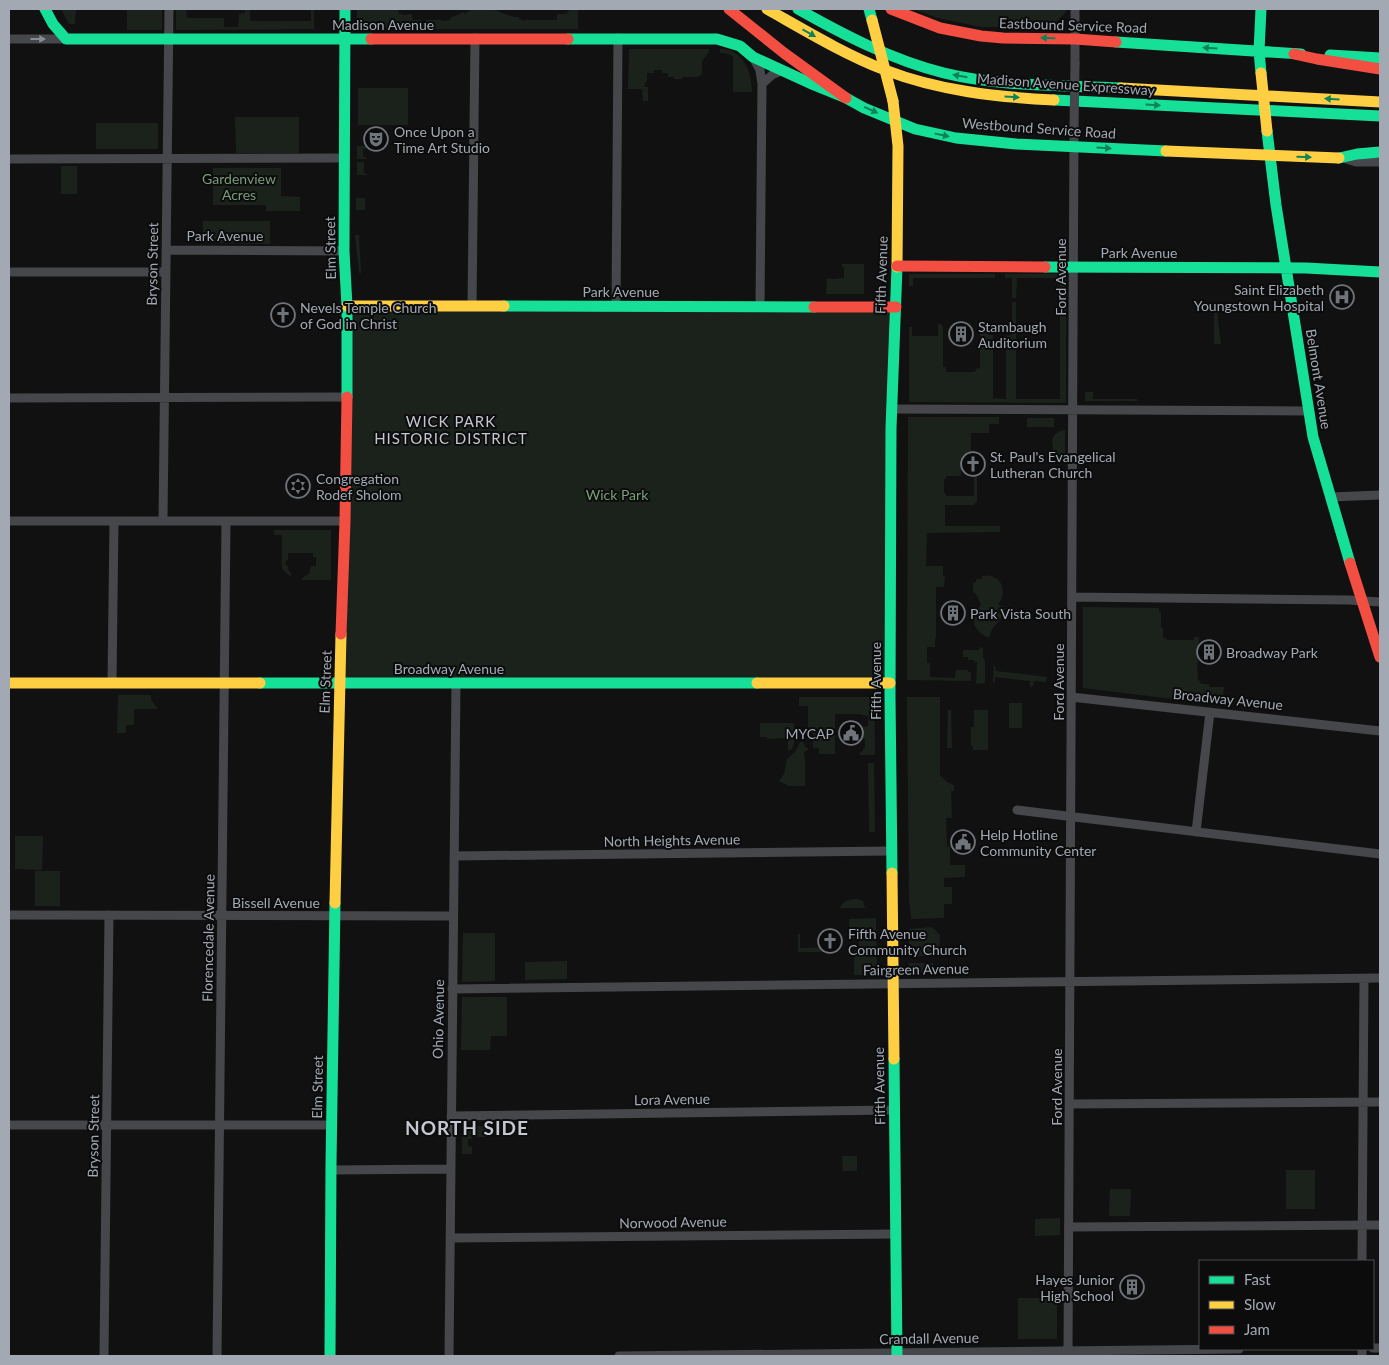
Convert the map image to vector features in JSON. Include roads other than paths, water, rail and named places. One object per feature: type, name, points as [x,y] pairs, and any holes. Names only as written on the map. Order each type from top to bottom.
[{"type":"main road","points":[[45,9],[53,24],[66,39]]},
{"type":"main road","name":"Elm Street","points":[[330,1356],[339,683],[347,398],[344,251],[345,9]]},
{"type":"main road","points":[[729,9],[784,53],[846,98]]},
{"type":"main road","name":"Madison Avenue Expressway","points":[[767,9],[841,51],[873,65],[904,77],[954,90],[991,95],[1064,100],[1380,116]]},
{"type":"main road","name":"Madison Avenue Expressway","points":[[798,9],[853,39],[901,60],[933,70],[973,78],[1017,83],[1380,102]]},
{"type":"main road","name":"Eastbound Service Road","points":[[890,9],[923,22],[957,32],[1003,38],[1075,39],[1258,51]]},
{"type":"main road","name":"Belmont Avenue","points":[[1261,9],[1258,51],[1266,131],[1308,411],[1313,437],[1330,497],[1380,657]]},
{"type":"main road","name":"Fifth Avenue","points":[[871,14],[892,100],[898,146],[897,266],[892,408],[890,683],[897,1354]]},
{"type":"main road","name":"Madison Avenue","points":[[66,39],[717,39],[740,46],[753,56]]},
{"type":"main road","points":[[1258,51],[1380,58]]},
{"type":"main road","points":[[1294,54],[1380,69]]},
{"type":"main road","name":"Westbound Service Road","points":[[753,56],[864,108],[915,129],[956,138],[1016,144],[1269,156],[1339,158],[1380,152]]},
{"type":"main road","name":"Park Avenue","points":[[897,266],[1286,268],[1380,272]]},
{"type":"main road","name":"Park Avenue","points":[[346,306],[896,307]]},
{"type":"main road","name":"Broadway Avenue","points":[[9,683],[890,683]]},
{"type":"street","name":"Bryson Street","points":[[163,520],[168,9]]},
{"type":"street","name":"Ford Avenue","points":[[1068,1353],[1075,9]]},
{"type":"street","points":[[472,306],[475,38]]},
{"type":"street","points":[[616,306],[618,38]]},
{"type":"street","name":"Madison Avenue","points":[[9,39],[66,39]]},
{"type":"street","points":[[753,56],[761,74],[762,84],[760,306]]},
{"type":"street","points":[[762,84],[772,75],[783,70]]},
{"type":"street","points":[[9,159],[344,158]]},
{"type":"street","points":[[1339,158],[1356,162],[1380,162]]},
{"type":"street","name":"Park Avenue","points":[[166,250],[344,251]]},
{"type":"street","points":[[9,272],[166,272]]},
{"type":"street","points":[[9,398],[347,398]]},
{"type":"street","points":[[892,408],[1308,411]]},
{"type":"street","points":[[1330,497],[1380,496]]},
{"type":"street","name":"Florencedale Avenue","points":[[216,1356],[226,520]]},
{"type":"street","points":[[9,521],[345,521]]},
{"type":"street","points":[[112,683],[114,521]]},
{"type":"street","points":[[1072,597],[1380,602]]},
{"type":"street","name":"Ohio Avenue","points":[[449,1356],[456,683]]},
{"type":"street","name":"Broadway Avenue","points":[[1072,696],[1380,730]]},
{"type":"street","points":[[1196,832],[1210,712]]},
{"type":"street","points":[[1017,810],[1380,854]]},
{"type":"street","name":"North Heights Avenue","points":[[454,856],[891,850]]},
{"type":"street","name":"Bissell Avenue","points":[[9,915],[454,916]]},
{"type":"street","name":"Bryson Street","points":[[104,1356],[109,915]]},
{"type":"street","points":[[1362,1260],[1364,978]]},
{"type":"street","name":"Fairgreen Avenue","points":[[452,989],[1380,978]]},
{"type":"street","points":[[1070,1104],[1380,1102]]},
{"type":"street","name":"Lora Avenue","points":[[451,1116],[894,1110]]},
{"type":"street","points":[[9,1125],[332,1125]]},
{"type":"street","points":[[331,1170],[451,1169]]},
{"type":"street","points":[[1069,1228],[1380,1225]]},
{"type":"street","name":"Norwood Avenue","points":[[450,1238],[896,1234]]},
{"type":"street","name":"Crandall Avenue","points":[[618,1356],[1068,1353],[1199,1350]]},
{"type":"place","name":"Once Upon a Time Art Studio","points":[[376,139]]},
{"type":"place","name":"Saint Elizabeth Youngstown Hospital","points":[[1342,297]]},
{"type":"place","name":"Nevels Temple Church of God in Christ","points":[[283,315]]},
{"type":"place","name":"Stambaugh Auditorium","points":[[961,334]]},
{"type":"place","name":"St. Paul's Evangelical Lutheran Church","points":[[973,464]]},
{"type":"place","name":"Congregation Rodef Sholom","points":[[298,486]]},
{"type":"place","name":"Park Vista South","points":[[953,613]]},
{"type":"place","name":"Broadway Park","points":[[1209,652]]},
{"type":"place","name":"MYCAP","points":[[851,733]]},
{"type":"place","name":"Help Hotline Community Center","points":[[963,842]]},
{"type":"place","name":"Fifth Avenue Community Church","points":[[830,941]]},
{"type":"place","name":"Hayes Junior High School","points":[[1132,1287]]},
{"type":"district","name":"WICK PARK HISTORIC DISTRICT","points":[[451,430]]},
{"type":"district","name":"NORTH SIDE","points":[[467,1127]]},
{"type":"park label","name":"Gardenview Acres","points":[[239,186]]},
{"type":"park label","name":"Wick Park","points":[[617,494]]}]
